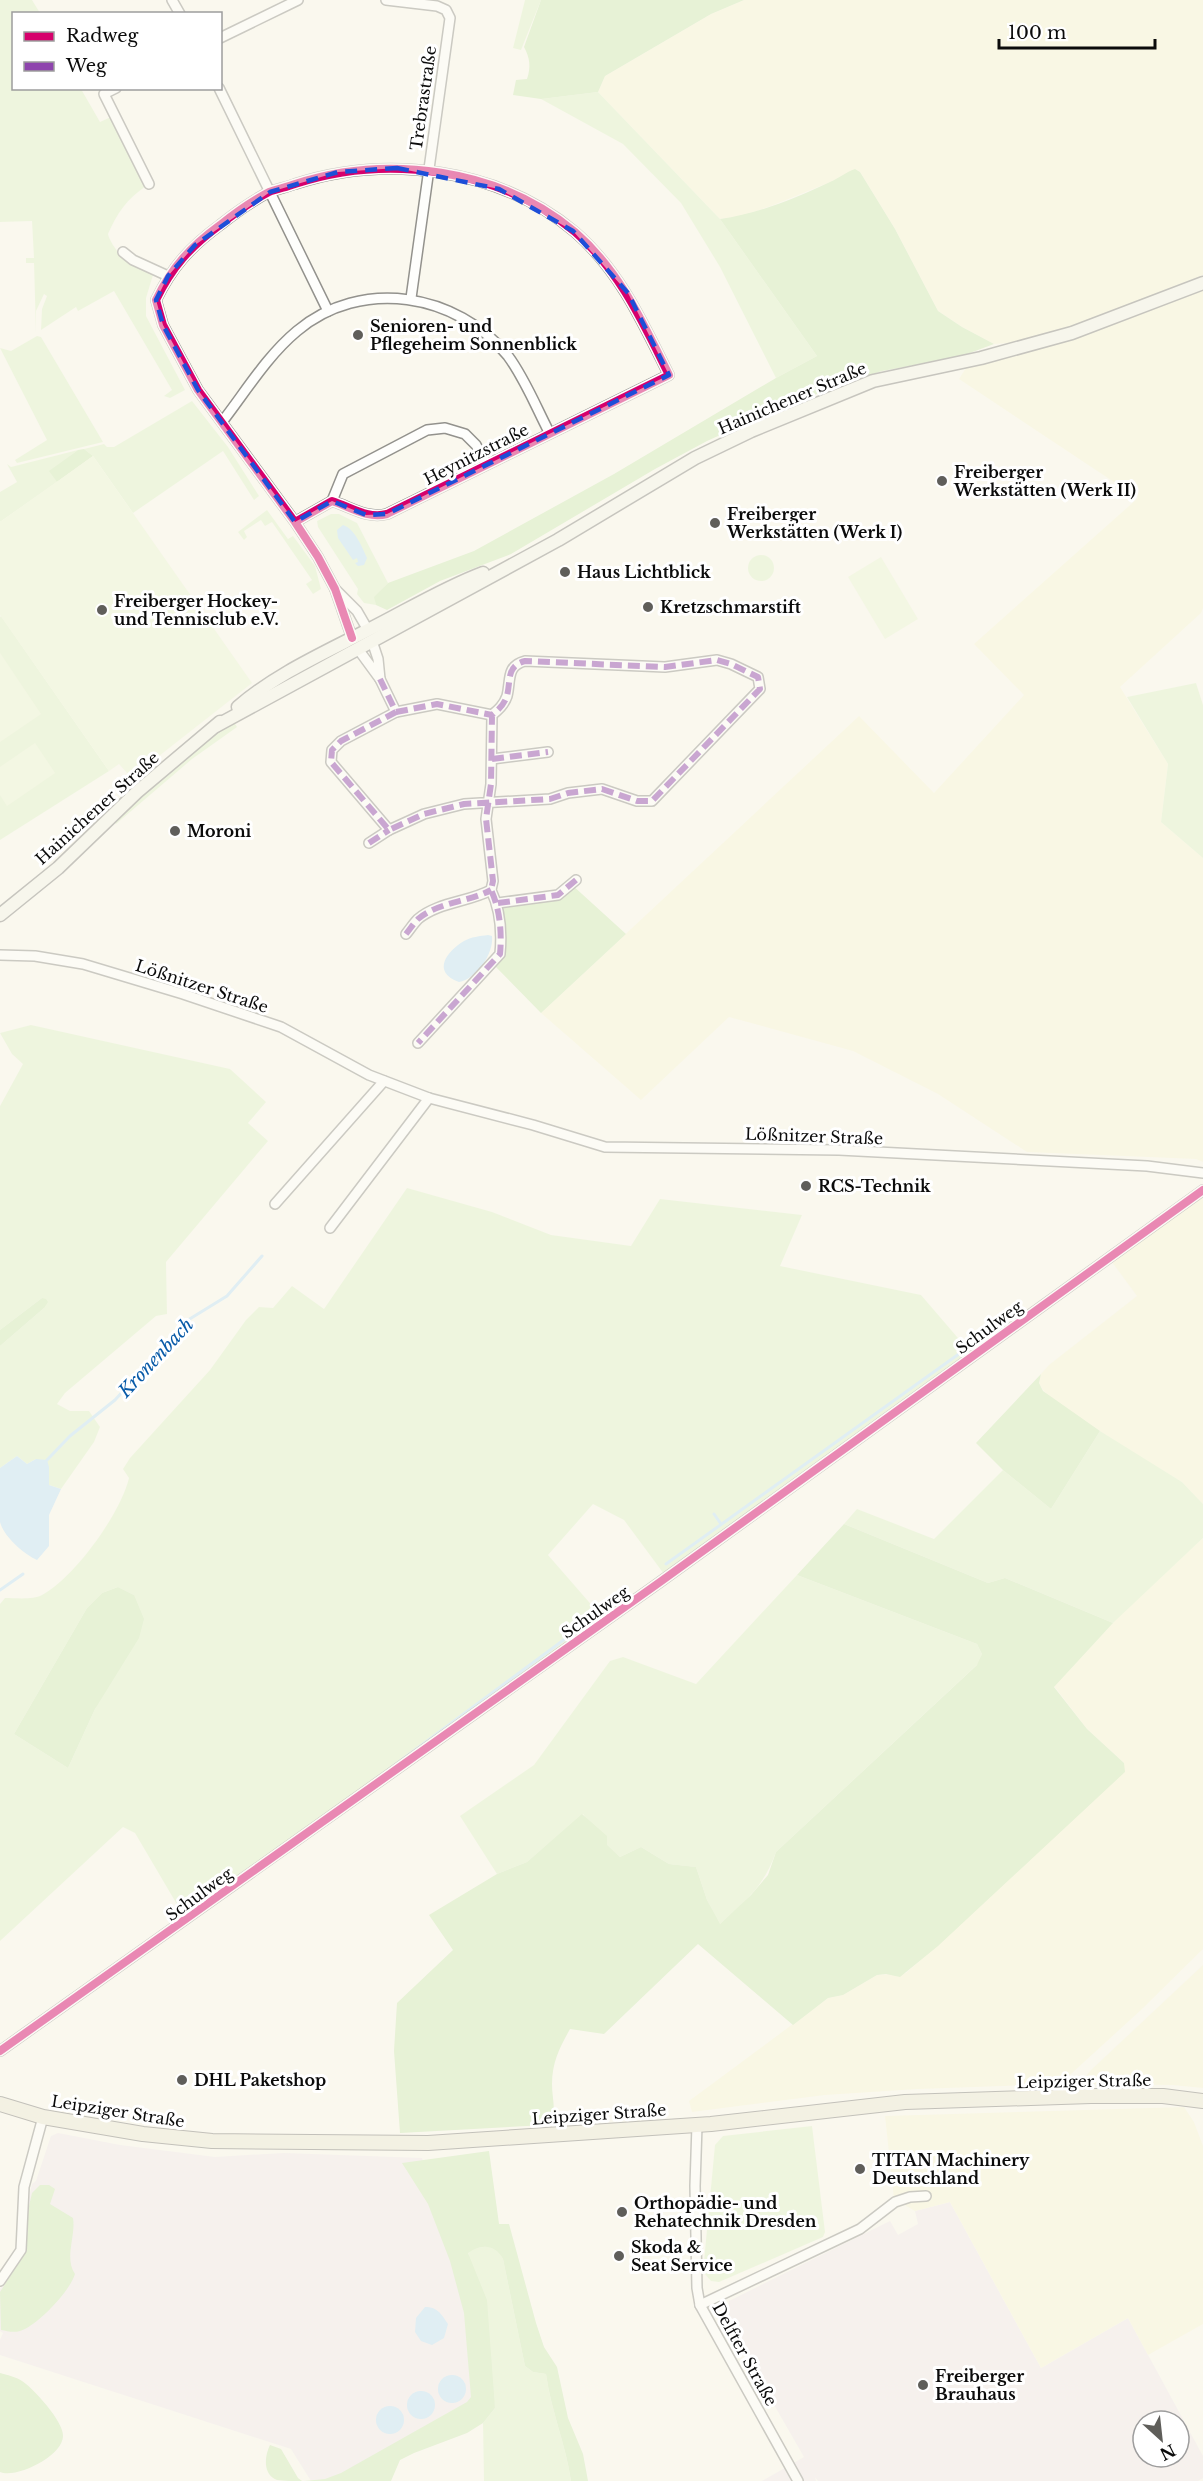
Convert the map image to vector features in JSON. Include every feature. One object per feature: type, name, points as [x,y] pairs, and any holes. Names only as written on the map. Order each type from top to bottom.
[{"type":"main road","name":"Hainichener Straße","points":[[0,915],[58,868],[137,792],[216,726],[355,644],[518,561],[635,496],[695,458],[814,404],[873,381],[981,358],[1072,333],[1203,283]]},
{"type":"main road","name":"Leipziger Straße","points":[[0,2104],[43,2117],[143,2134],[212,2141],[428,2143],[697,2125],[905,2102],[1091,2096],[1163,2096],[1203,2101]]},
{"type":"street","points":[[222,37],[298,0]]},
{"type":"street","name":"Trebrastraße","points":[[386,0],[437,6],[446,10],[450,18],[411,298]]},
{"type":"street","points":[[112,90],[104,94],[150,184]]},
{"type":"street","points":[[220,90],[328,311]]},
{"type":"street","points":[[396,712],[380,679],[355,644],[335,589],[295,522],[198,390],[158,313],[156,300],[168,276],[209,233],[270,192],[338,172],[397,168],[428,171]]},
{"type":"street","name":"Heynitzstraße","points":[[428,171],[499,189],[542,210],[573,231],[604,262],[627,294],[669,375],[549,432],[486,464],[387,514],[366,515],[332,501],[343,474],[427,430],[446,428],[465,434],[476,445],[486,464]]},
{"type":"street","points":[[123,252],[133,260],[168,276]]},
{"type":"street","points":[[222,422],[284,343],[298,329],[328,311],[369,299],[411,298],[458,315],[495,342],[518,372],[549,432]]},
{"type":"street","points":[[295,522],[332,501]]},
{"type":"street","points":[[335,589],[360,614],[378,659],[380,679]]},
{"type":"street","points":[[369,843],[389,830],[424,814],[464,804],[550,799],[568,793],[602,789],[637,801],[652,801],[760,689],[758,677],[717,660],[665,667],[525,661],[516,663],[511,669],[507,697],[502,707],[492,715],[437,704],[396,712],[341,741],[332,750],[331,762],[389,830]]},
{"type":"street","points":[[418,1043],[500,954],[498,903],[491,890],[493,880],[486,819],[491,784],[492,715]]},
{"type":"street","points":[[492,759],[548,752]]},
{"type":"street","points":[[498,903],[558,895],[576,880]]},
{"type":"street","points":[[406,934],[420,918],[455,902],[491,890]]},
{"type":"street","name":"Lößnitzer Straße","points":[[0,955],[35,956],[83,964],[183,994],[280,1028],[369,1075],[429,1098],[605,1147],[839,1150],[1147,1166],[1203,1173]]},
{"type":"street","points":[[275,1204],[384,1081]]},
{"type":"street","points":[[330,1228],[429,1098]]},
{"type":"street","name":"Schulweg","points":[[0,2050],[660,1582],[1203,1190]]},
{"type":"street","points":[[0,2281],[21,2250],[24,2187],[43,2117]]},
{"type":"street","name":"Delfter Straße","points":[[697,2125],[695,2197],[697,2288],[700,2305],[798,2481]]},
{"type":"street","points":[[700,2305],[860,2229],[895,2202],[910,2197],[926,2196]]},
{"type":"highlighted area","points":[[397,168],[499,189],[573,231],[628,293],[669,375],[387,514],[366,515],[332,501],[295,522],[198,390],[163,325],[156,300],[168,276],[195,245],[270,192],[338,172]]},
{"type":"shaded area","points":[[744,0],[1203,0],[1203,275],[1068,328],[1022,342],[994,344],[938,311],[895,229],[860,172],[855,169],[833,181],[771,206],[742,216],[720,219],[598,92],[605,76],[711,14]]},
{"type":"shaded area","points":[[1203,284],[1203,608],[1201,613],[1120,687],[1168,764],[1161,822],[1203,858],[1203,1162],[1196,1159],[1027,1152],[938,1094],[853,1051],[729,1017],[641,1100],[541,1013],[859,716],[934,793],[1024,695],[974,644],[1138,498],[959,379],[966,368],[960,366]]},
{"type":"shaded area","points":[[1203,1195],[1203,1504],[1182,1482],[1053,1400],[1039,1383],[1041,1374],[1049,1365],[1137,1296],[1112,1262]]},
{"type":"shaded area","points":[[1203,1538],[1203,1949],[1060,2084],[825,2095],[692,2112],[689,2101],[828,1998],[843,1995],[877,1975],[906,1973],[984,1903],[1124,1763],[1087,1729],[1054,1686],[1126,1609]]},
{"type":"shaded area","points":[[1203,1965],[1203,2088],[1172,2085],[1080,2084],[1090,2071]]},
{"type":"shaded area","points":[[1184,2107],[1194,2122],[1203,2146],[1203,2324],[1148,2355],[1128,2318],[1041,2368],[950,2202],[915,2211],[894,2199],[885,2116]]},
{"type":"shaded area","points":[[58,2133],[120,2145],[215,2157],[284,2153],[422,2158],[493,2406],[346,2481],[311,2481],[291,2449],[0,2355],[0,2340],[3,2333],[0,2331],[0,2289],[22,2254],[25,2215],[32,2184],[36,2181],[51,2136]]},
{"type":"shaded area","points":[[950,2202],[1041,2368],[1128,2318],[1177,2409],[1131,2409],[1131,2469],[1191,2469],[1191,2434],[1203,2456],[1203,2478],[1198,2481],[818,2481],[815,2477],[816,2481],[762,2481],[804,2457],[729,2326],[729,2301],[890,2221],[898,2235],[918,2224],[915,2211]]},
{"type":"green space","points":[[0,0],[32,0],[39,12],[12,12],[12,90],[82,90],[100,122],[113,116],[146,186],[123,207],[108,234],[109,238],[131,264],[153,275],[146,298],[146,316],[185,390],[170,398],[164,396],[172,390],[114,291],[78,311],[76,307],[41,330],[42,309],[47,296],[44,294],[36,311],[36,333],[34,263],[26,263],[26,258],[34,258],[32,221],[0,222]]},
{"type":"green space","points":[[525,0],[541,0],[521,50],[513,48]]},
{"type":"green space","points":[[541,0],[744,0],[711,14],[605,76],[598,92],[541,99],[513,95],[516,80],[527,79],[529,63],[524,47]]},
{"type":"green space","points":[[598,92],[720,219],[817,356],[776,378],[720,267],[681,203],[623,144],[541,99]]},
{"type":"green space","points":[[855,169],[860,172],[895,229],[938,311],[994,344],[959,357],[882,371],[769,413],[707,441],[655,469],[511,554],[440,581],[387,610],[376,605],[374,597],[388,583],[474,551],[614,474],[817,356],[720,219],[776,205]]},
{"type":"green space","points":[[37,336],[41,337],[103,442],[17,463],[15,460],[47,440],[0,348],[11,351]]},
{"type":"green space","points":[[192,401],[228,447],[259,496],[254,500],[223,451],[133,513],[93,456],[84,449],[104,444],[107,447],[114,447]]},
{"type":"green space","points":[[84,449],[93,456],[57,482],[49,471],[78,450]]},
{"type":"green space","points":[[78,450],[50,471],[57,482],[0,522],[0,492],[17,482],[7,464],[11,467]]},
{"type":"green space","points":[[93,456],[252,683],[136,774],[129,775],[119,764],[109,771],[0,615],[0,522]]},
{"type":"green space","points":[[267,510],[288,539],[293,536],[315,566],[321,589],[313,594],[306,584],[312,580],[272,522],[265,526],[261,520],[244,531],[247,537],[244,540],[238,532]]},
{"type":"green space","points":[[331,514],[339,514],[357,523],[388,583],[375,597],[376,605],[364,603],[357,594],[358,589],[318,527],[317,521]]},
{"type":"green space","points":[[761,555],[770,559],[774,568],[770,577],[761,581],[752,577],[748,568],[752,559]]},
{"type":"green space","points":[[881,557],[918,619],[885,639],[848,577]]},
{"type":"green space","points":[[0,617],[109,771],[0,840]]},
{"type":"green space","points":[[0,653],[41,714],[0,742]]},
{"type":"green space","points":[[1196,683],[1203,705],[1203,858],[1161,822],[1168,764],[1127,697]]},
{"type":"green space","points":[[234,722],[237,727],[192,759],[116,824],[112,820],[203,743]]},
{"type":"green space","points":[[35,743],[55,773],[7,806],[0,795],[0,767]]},
{"type":"green space","points":[[571,884],[626,934],[541,1013],[493,964],[500,954],[498,903],[558,895]]},
{"type":"green space","points":[[31,1025],[230,1069],[266,1102],[248,1123],[268,1141],[166,1262],[167,1314],[156,1316],[65,1393],[57,1404],[70,1411],[89,1411],[100,1427],[94,1442],[61,1489],[49,1485],[49,1477],[36,1459],[27,1464],[17,1456],[0,1468],[0,1346],[44,1308],[42,1298],[0,1330],[0,1106],[23,1064],[12,1054],[0,1033]]},
{"type":"green space","points":[[407,1188],[492,1212],[551,1235],[631,1246],[660,1199],[802,1215],[780,1266],[921,1295],[970,1352],[664,1574],[624,1520],[593,1504],[548,1555],[602,1617],[185,1918],[135,1833],[123,1827],[0,1941],[0,1604],[5,1598],[29,1598],[42,1595],[55,1587],[81,1560],[117,1509],[129,1478],[123,1469],[130,1458],[210,1370],[246,1320],[259,1307],[273,1308],[292,1286],[324,1309]],"holes":[[[118,1587],[134,1595],[95,1709],[68,1768],[14,1734],[87,1608],[102,1593]]]},
{"type":"green space","points":[[42,1298],[48,1302],[44,1308],[0,1346],[0,1330]]},
{"type":"green space","points":[[1041,1374],[1039,1383],[1043,1391],[1100,1431],[1051,1509],[1003,1470],[976,1443]]},
{"type":"green space","points":[[1100,1431],[1182,1482],[1203,1504],[1203,1538],[1113,1623],[1005,1578],[988,1583],[844,1524],[857,1509],[934,1539],[1003,1470],[1051,1509]]},
{"type":"green space","points":[[844,1524],[988,1583],[1005,1578],[1113,1623],[1054,1687],[1087,1729],[1124,1763],[1125,1772],[938,1946],[900,1977],[877,1975],[843,1995],[828,1998],[793,2025],[698,1944],[604,2034],[570,2029],[553,2069],[554,2112],[552,2122],[545,2125],[400,2133],[394,2051],[397,2003],[453,1950],[429,1915],[497,1874],[527,1862],[582,1814],[607,1836],[607,1845],[620,1857],[641,1847],[669,1864],[696,1867],[707,1900],[720,1924],[751,1895],[768,1875],[776,1852],[977,1665],[982,1654],[977,1644],[797,1575]]},
{"type":"green space","points":[[797,1575],[977,1644],[982,1654],[979,1663],[776,1852],[759,1884],[719,1925],[707,1900],[696,1867],[669,1864],[641,1847],[620,1857],[606,1845],[583,1814],[527,1862],[497,1874],[460,1816],[534,1765],[610,1661],[623,1657],[696,1684]]},
{"type":"green space","points":[[118,1587],[134,1595],[144,1619],[139,1638],[95,1709],[68,1768],[14,1734],[87,1608],[102,1593]]},
{"type":"green space","points":[[812,2126],[825,2232],[823,2237],[719,2282],[711,2281],[703,2272],[715,2145],[723,2136]]},
{"type":"green space","points":[[489,2151],[499,2224],[509,2224],[544,2347],[557,2367],[568,2418],[583,2454],[588,2481],[571,2481],[546,2374],[533,2372],[525,2366],[503,2259],[496,2250],[483,2247],[468,2253],[487,2300],[495,2408],[483,2423],[467,2433],[400,2460],[391,2481],[304,2481],[325,2479],[341,2473],[467,2402],[471,2397],[464,2313],[450,2261],[428,2204],[402,2163]]},
{"type":"green space","points":[[40,2185],[49,2185],[55,2189],[50,2204],[73,2218],[70,2261],[75,2274],[60,2298],[35,2322],[20,2331],[1,2330],[0,2292],[26,2251],[27,2215],[32,2193]]},
{"type":"green space","points":[[491,2246],[499,2251],[503,2259],[525,2366],[533,2372],[546,2374],[571,2481],[484,2481],[483,2423],[495,2408],[468,2252],[475,2248]]},
{"type":"green space","points":[[0,2373],[20,2380],[34,2391],[54,2415],[62,2430],[61,2444],[55,2451],[38,2464],[17,2472],[0,2472]]},
{"type":"green space","points":[[270,2445],[281,2449],[302,2481],[277,2480],[272,2477],[266,2464]]},
{"type":"water","points":[[343,525],[355,534],[367,558],[364,565],[358,566],[355,563],[358,562],[357,558],[353,560],[338,538],[337,530]]},
{"type":"water","points":[[492,936],[492,943],[483,965],[465,980],[459,982],[450,978],[444,967],[452,950],[467,940]]},
{"type":"water","points":[[17,1456],[27,1464],[36,1459],[47,1460],[49,1485],[61,1489],[49,1515],[49,1546],[37,1560],[15,1544],[0,1522],[0,1468]]},
{"type":"water","points":[[425,2307],[436,2310],[448,2324],[444,2338],[432,2345],[421,2341],[415,2332],[416,2318]]},
{"type":"water","points":[[452,2375],[462,2379],[466,2389],[462,2399],[452,2403],[442,2399],[438,2389],[442,2379]]},
{"type":"water","points":[[421,2391],[431,2395],[435,2405],[431,2415],[421,2419],[411,2415],[407,2405],[411,2395]]},
{"type":"water","points":[[390,2406],[400,2410],[404,2420],[400,2430],[390,2434],[380,2430],[376,2420],[380,2410]]},
{"type":"waterway","name":"Kronenbach","points":[[47,1460],[70,1436],[115,1400],[188,1320],[227,1296],[262,1256]]},
{"type":"waterway","points":[[666,1564],[963,1351]]},
{"type":"waterway","points":[[714,1514],[721,1524]]},
{"type":"waterway","name":"Kronenbach","points":[[0,1590],[23,1574]]},
{"type":"waterway","points":[[369,1784],[592,1619]]},
{"type":"marked path","points":[[380,679],[396,712],[341,741],[332,750],[331,762],[389,830],[424,814],[464,804],[550,799],[568,793],[602,789],[637,801],[652,801],[760,689],[758,677],[717,660],[665,667],[525,661],[515,666],[510,674],[506,699],[492,715],[491,784],[486,819],[493,881],[491,890],[500,921],[500,954],[418,1043]]},
{"type":"marked path","points":[[396,712],[437,704],[492,715]]},
{"type":"marked path","points":[[492,759],[548,752]]},
{"type":"marked path","points":[[369,843],[389,830]]},
{"type":"marked path","points":[[498,903],[558,895],[576,880]]},
{"type":"marked path","points":[[406,934],[426,913],[491,890]]},
{"type":"cycle path","points":[[295,522],[332,501],[366,514],[387,514],[669,375],[629,299],[605,263],[591,247],[545,210],[512,193],[477,181],[441,173],[404,169],[367,170],[330,175],[295,184],[269,192],[256,199],[200,241],[169,277],[156,300],[163,325],[198,390],[318,557],[335,589],[352,638]]},
{"type":"cycle path","points":[[0,2051],[660,1582],[1203,1190]]},
{"type":"place","name":"Senioren- und Pflegeheim Sonnenblick","points":[[358,335]]},
{"type":"place","name":"Freiberger Werkstätten (Werk II)","points":[[942,481]]},
{"type":"place","name":"Freiberger Werkstätten (Werk I)","points":[[715,523]]},
{"type":"place","name":"Haus Lichtblick","points":[[565,572]]},
{"type":"place","name":"Kretzschmarstift","points":[[648,607]]},
{"type":"place","name":"Freiberger Hockey- und Tennisclub e.V.","points":[[102,610]]},
{"type":"place","name":"Moroni","points":[[175,831]]},
{"type":"place","name":"RCS-Technik","points":[[806,1186]]},
{"type":"place","name":"DHL Paketshop","points":[[182,2080]]},
{"type":"place","name":"TITAN Machinery Deutschland","points":[[860,2169]]},
{"type":"place","name":"Orthopädie- und Rehatechnik Dresden","points":[[622,2212]]},
{"type":"place","name":"Skoda & Seat Service","points":[[619,2256]]},
{"type":"place","name":"Freiberger Brauhaus","points":[[923,2385]]}]
